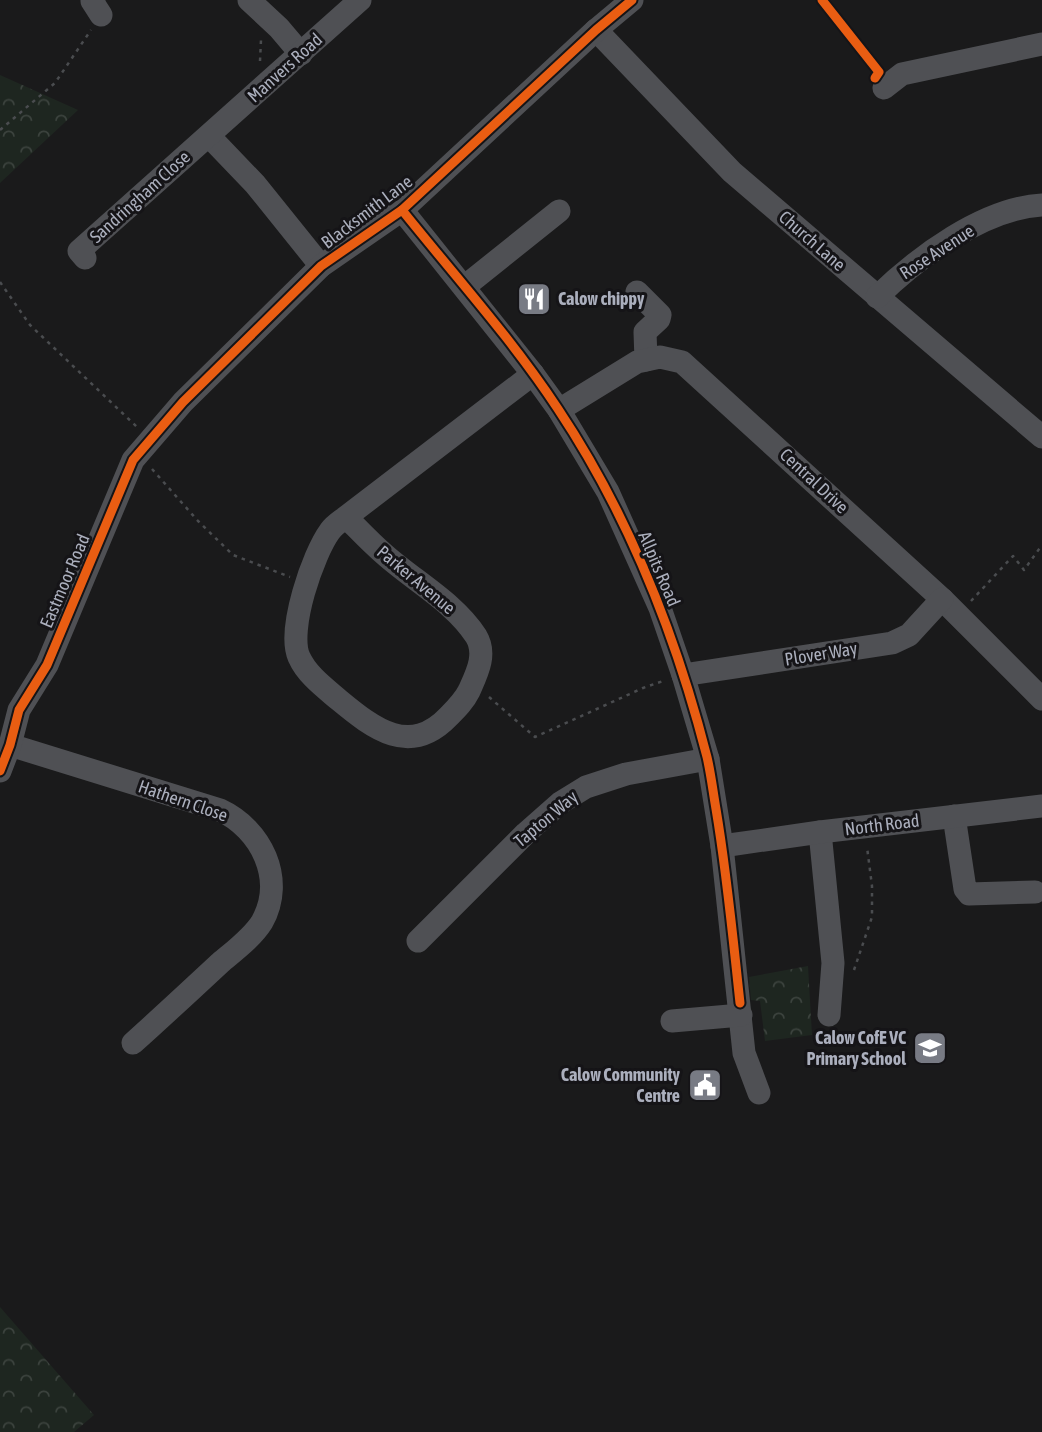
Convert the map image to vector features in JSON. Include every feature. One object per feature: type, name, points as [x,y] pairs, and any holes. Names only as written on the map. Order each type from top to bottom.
[{"type":"street","name":"Manvers Road","points":[[209,136],[360,0]]},
{"type":"street","name":"Blacksmith Lane","points":[[140,451],[183,402],[321,266],[402,210],[596,30],[632,0]]},
{"type":"street","points":[[255,6],[301,54]]},
{"type":"street","name":"Church Lane","points":[[596,30],[732,172],[1042,436]]},
{"type":"street","points":[[885,89],[902,74],[1042,44]]},
{"type":"street","points":[[209,136],[255,184],[321,266]]},
{"type":"street","name":"Sandringham Close","points":[[85,258],[79,251],[209,136]]},
{"type":"street","name":"Rose Avenue","points":[[877,297],[903,271],[961,232],[1022,206],[1042,205]]},
{"type":"street","name":"Allpits Road","points":[[402,210],[559,410],[608,492],[660,608],[708,759],[722,846],[744,1053],[759,1093]]},
{"type":"street","points":[[464,287],[559,211]]},
{"type":"street","points":[[637,292],[660,315],[645,332],[646,360]]},
{"type":"street","name":"Central Drive","points":[[559,410],[637,362],[660,357],[682,362],[799,458],[966,615],[1042,699]]},
{"type":"street","name":"Parker Avenue","points":[[346,517],[384,555],[454,611],[477,637],[482,658],[466,699],[442,724],[429,733],[407,737],[382,732],[311,674],[298,656],[296,632],[299,605],[314,563],[331,530],[346,517],[533,374]]},
{"type":"street","name":"Eastmoor Road","points":[[0,772],[10,745],[9,711],[47,665],[140,451]]},
{"type":"street","name":"Plover Way","points":[[683,675],[892,643],[966,615]]},
{"type":"street","name":"Hathern Close","points":[[10,745],[220,810],[248,829],[263,848],[271,886],[270,898],[261,922],[242,944],[133,1043]]},
{"type":"street","name":"Tapton Way","points":[[418,942],[526,833],[560,803],[586,787],[626,774],[708,759]]},
{"type":"street","name":"North Road","points":[[722,846],[1042,806]]},
{"type":"street","points":[[954,816],[965,889],[969,894],[1035,892]]},
{"type":"street","points":[[820,832],[833,963],[830,1005]]},
{"type":"street","points":[[672,1021],[740,1009]]},
{"type":"path","points":[[0,130],[55,83],[95,4]]},
{"type":"path","points":[[255,6],[259,92]]},
{"type":"path","points":[[0,282],[30,325],[198,521],[233,555],[308,583]]},
{"type":"path","points":[[966,615],[1013,556],[1024,569],[1042,545]]},
{"type":"path","points":[[473,683],[535,737],[643,688],[683,675]]},
{"type":"path","points":[[830,1005],[845,989],[859,959],[872,917],[866,827]]},
{"type":"green space","points":[[0,75],[78,110],[0,183]]},
{"type":"green space","points":[[808,966],[812,1035],[765,1041],[760,1001],[751,1000],[749,977]]},
{"type":"green space","points":[[0,1307],[94,1415],[74,1432],[0,1432]]},
{"type":"cycle path","points":[[0,771],[19,710],[47,665],[133,460],[183,402],[321,266],[402,210],[596,30],[632,0]]},
{"type":"cycle path","points":[[822,0],[879,72],[875,78]]},
{"type":"cycle path","points":[[402,210],[502,332],[558,409],[606,491],[647,577],[680,666],[708,763],[730,906],[740,1003]]},
{"type":"place","name":"Calow chippy","points":[[534,299]]},
{"type":"place","name":"Calow CofE VC Primary School","points":[[930,1048]]},
{"type":"place","name":"Calow Community Centre","points":[[705,1085]]}]
